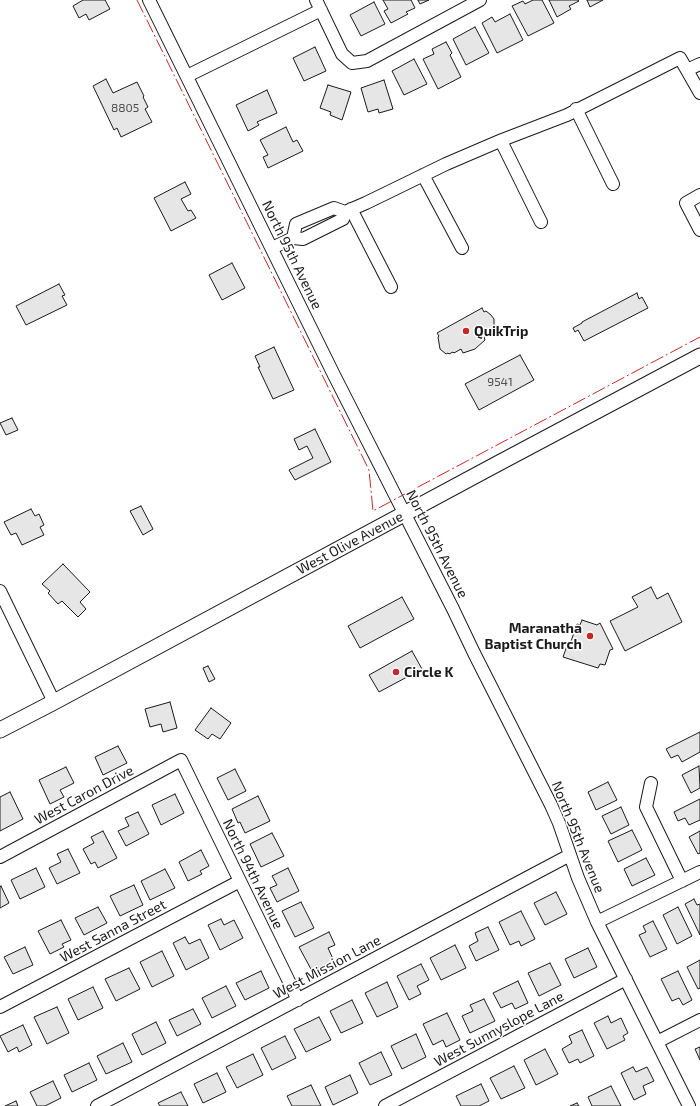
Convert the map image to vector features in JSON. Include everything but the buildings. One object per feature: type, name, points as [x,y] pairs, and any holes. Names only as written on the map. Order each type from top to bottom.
[{"type":"main road","name":"West Olive Avenue","points":[[0,730],[700,356]]},
{"type":"street","name":"North 95th Avenue","points":[[150,0],[334,375],[551,805],[578,878],[597,922],[657,1042],[685,1105]]},
{"type":"street","points":[[187,76],[319,5],[342,54],[352,63],[367,61],[480,0]]},
{"type":"street","points":[[272,248],[293,238],[303,239],[343,219],[348,211],[446,164],[567,115],[576,109],[680,58],[700,94]]},
{"type":"street","points":[[687,70],[700,64]]},
{"type":"street","points":[[576,109],[613,184]]},
{"type":"street","points":[[501,141],[541,222]]},
{"type":"street","points":[[423,175],[462,248]]},
{"type":"street","points":[[700,195],[686,203],[700,230]]},
{"type":"street","points":[[348,211],[391,287]]},
{"type":"street","points":[[0,591],[54,702]]},
{"type":"street","name":"West Caron Drive","points":[[0,857],[181,760]]},
{"type":"street","name":"North 94th Avenue","points":[[181,760],[298,1000]]},
{"type":"street","points":[[651,783],[646,807],[682,881]]},
{"type":"street","name":"West Mission Lane","points":[[97,1106],[570,854]]},
{"type":"street","points":[[597,922],[700,872]]},
{"type":"street","name":"West Sanna Street","points":[[0,1007],[240,881]]},
{"type":"street","name":"West Sunnyslope Lane","points":[[385,1106],[626,979]]},
{"type":"street","points":[[657,1042],[700,1020]]},
{"type":"power","points":[[137,0],[369,470],[373,511],[700,337]]},
{"type":"place","name":"QuikTrip","points":[[466,331]]},
{"type":"place","name":"Maranatha Baptist Church","points":[[590,636]]},
{"type":"place","name":"Circle K","points":[[396,672]]}]
